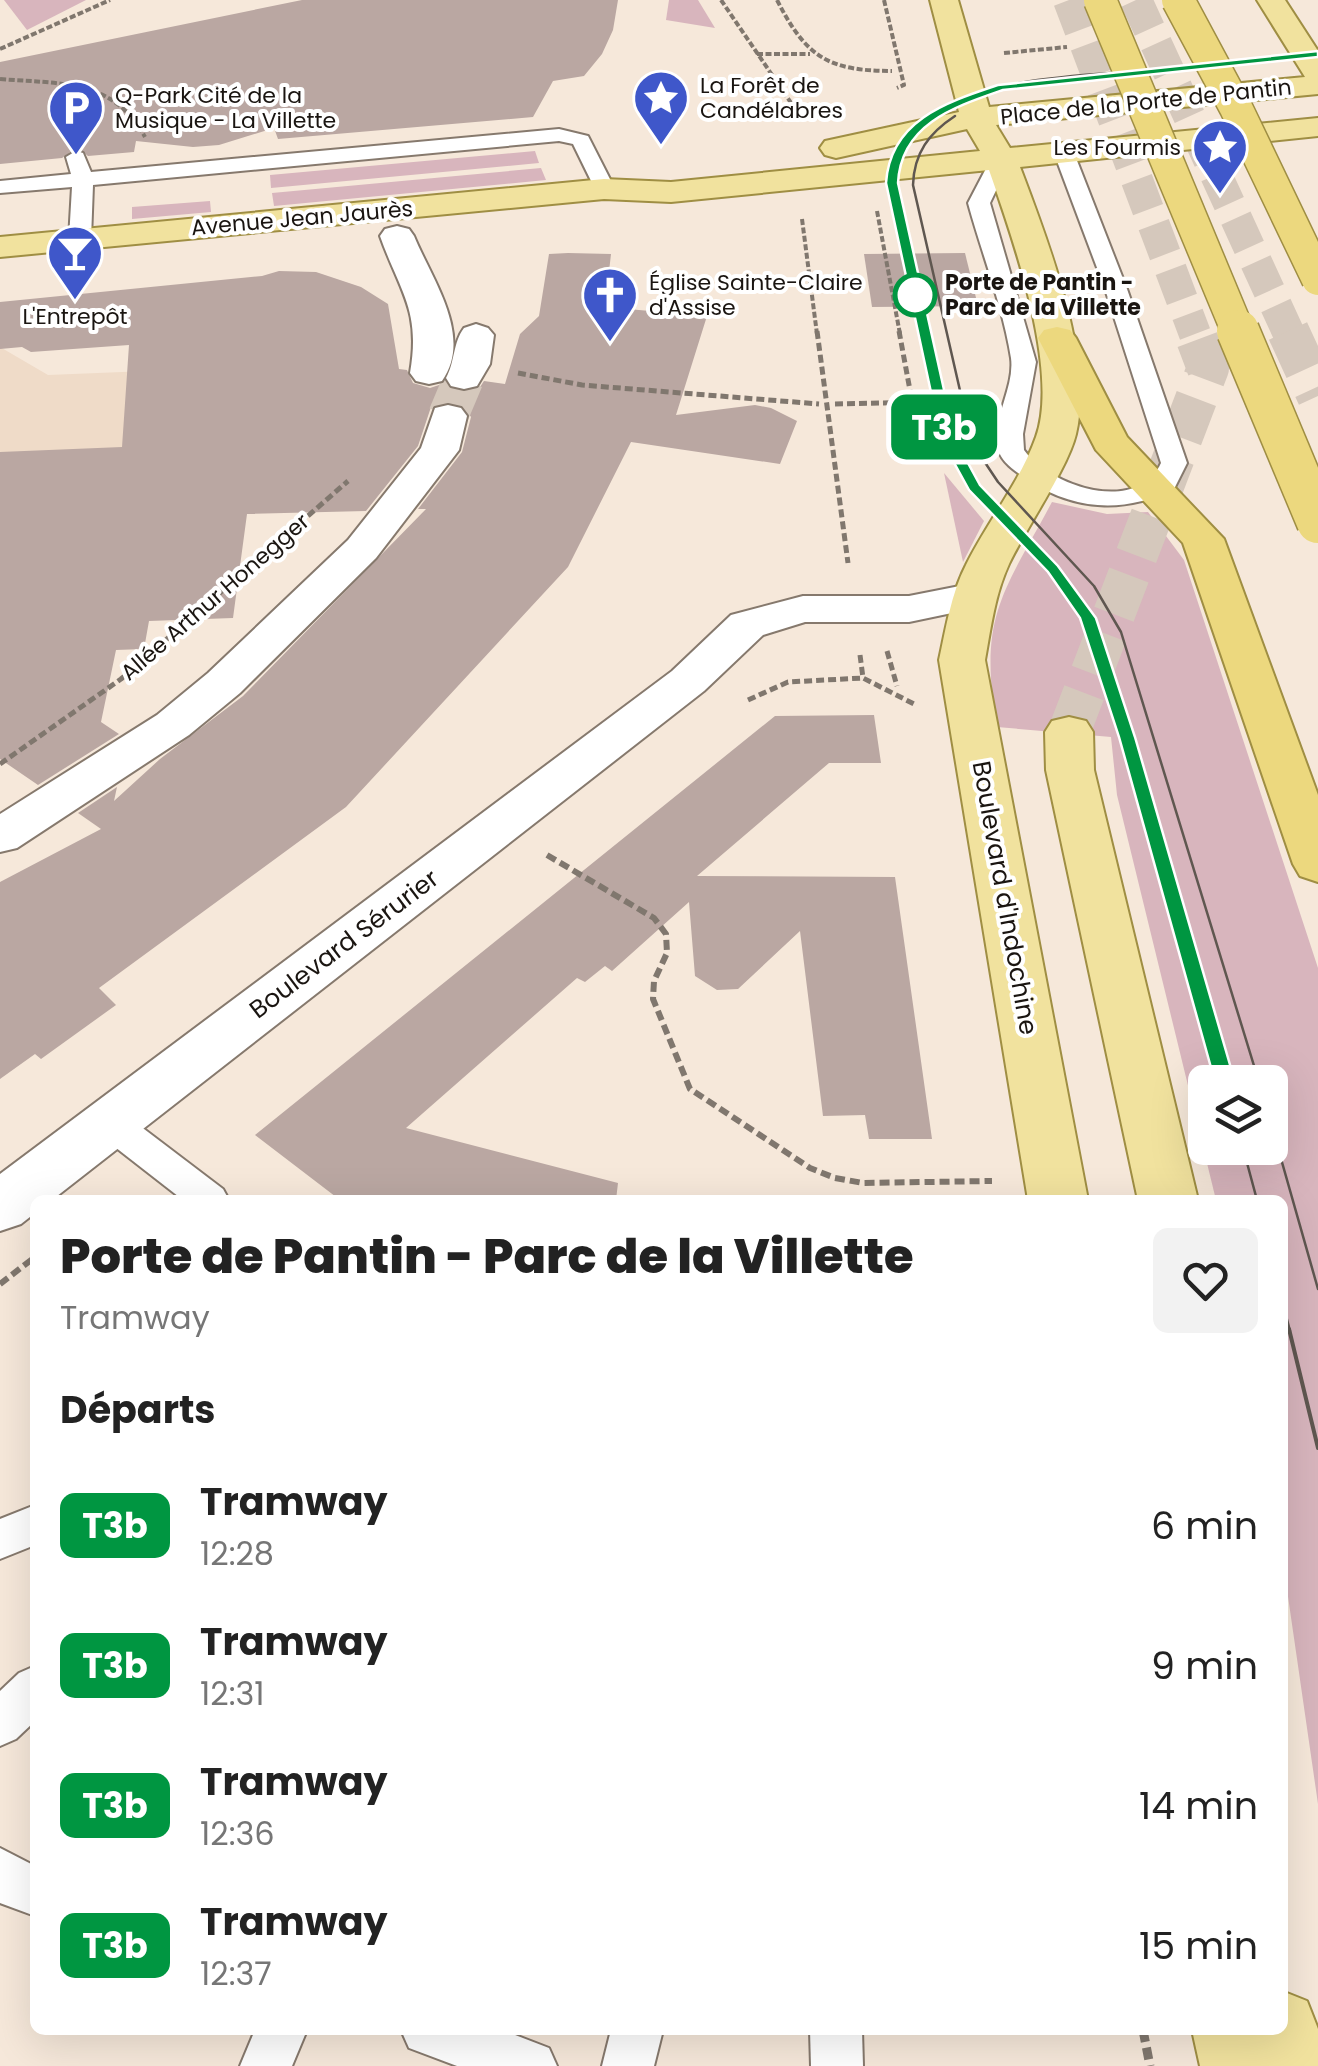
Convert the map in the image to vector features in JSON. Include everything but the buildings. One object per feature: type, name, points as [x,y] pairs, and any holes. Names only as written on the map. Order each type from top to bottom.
[{"type":"highway","points":[[1100,0],[1318,522]]},
{"type":"highway","points":[[1178,0],[1236,108],[1318,279]]},
{"type":"highway","points":[[1056,338],[1110,442],[1203,539],[1318,864]]},
{"type":"main road","points":[[944,0],[943,89],[976,118],[1001,159],[1056,338],[1060,420],[1038,475],[1007,523],[975,596]]},
{"type":"main road","name":"Place de la Porte de Pantin","points":[[1270,0],[1318,74]]},
{"type":"main road","name":"Place de la Porte de Pantin","points":[[856,143],[976,118],[1318,85]]},
{"type":"main road","points":[[856,143],[943,89]]},
{"type":"main road","name":"Place de la Porte de Pantin","points":[[1001,159],[1318,127]]},
{"type":"main road","name":"Avenue Jean Jaurès","points":[[0,247],[604,189],[669,174],[856,143]]},
{"type":"main road","name":"Avenue Jean Jaurès","points":[[604,189],[670,192],[1001,159]]},
{"type":"main road","name":"Boulevard d'Indochine","points":[[975,596],[962,660],[1057,1195]]},
{"type":"main road","points":[[1068,732],[1070,770],[1167,1195]]},
{"type":"main road","points":[[1233,2035],[1240,2066]]},
{"type":"main road","points":[[1278,2035],[1280,2066]]},
{"type":"street","points":[[397,236],[426,291],[437,340],[460,363]]},
{"type":"street","points":[[0,836],[172,725],[224,683],[362,549],[434,425]]},
{"type":"street","name":"Boulevard Sérurier","points":[[0,1207],[688,681],[746,625],[803,609],[908,609],[975,596]]},
{"type":"street","name":"Boulevard Sérurier","points":[[688,681],[806,645],[910,643],[962,660]]},
{"type":"lane","points":[[0,187],[559,136],[581,140],[604,189]]},
{"type":"lane","points":[[1001,159],[979,203],[1024,362],[1010,434],[1011,451],[1020,464],[1061,490],[1090,498],[1119,498],[1165,483],[1174,463],[1116,289],[1064,153]]},
{"type":"lane","points":[[76,157],[83,180],[80,240]]},
{"type":"lane","points":[[110,1123],[204,1195]]},
{"type":"lane","points":[[0,1540],[30,1527]]},
{"type":"lane","points":[[0,1723],[30,1694]]},
{"type":"lane","points":[[0,1872],[7,1880],[30,1889]]},
{"type":"lane","points":[[266,2066],[279,2035]]},
{"type":"lane","points":[[441,2035],[531,2066]]},
{"type":"lane","points":[[628,2066],[636,2035]]},
{"type":"lane","points":[[836,2035],[837,2066]]},
{"type":"path","points":[[0,49],[110,0]]},
{"type":"path","points":[[722,0],[802,120]]},
{"type":"path","points":[[776,0],[795,38],[812,54],[854,72],[892,71]]},
{"type":"path","points":[[884,0],[898,60]]},
{"type":"path","points":[[756,54],[812,54]]},
{"type":"path","points":[[0,79],[108,92],[137,116],[149,148]]},
{"type":"path","points":[[876,206],[912,402]]},
{"type":"path","points":[[801,214],[848,565]]},
{"type":"path","points":[[460,363],[582,385],[819,404]]},
{"type":"path","points":[[836,404],[972,401]]},
{"type":"path","name":"Allée Arthur Honegger","points":[[0,764],[121,679],[371,462],[434,425]]},
{"type":"path","points":[[886,650],[897,686]]},
{"type":"path","points":[[783,680],[863,678]]},
{"type":"path","points":[[499,826],[654,918],[666,934],[667,952],[654,981],[653,999],[690,1089],[810,1168],[835,1178],[863,1183],[1004,1182]]},
{"type":"path","points":[[0,1284],[30,1261]]},
{"type":"path","points":[[1144,2035],[1150,2066]]},
{"type":"shaded area","points":[[4,0],[86,0],[27,30]]},
{"type":"shaded area","points":[[669,0],[698,0],[715,28],[666,20]]},
{"type":"shaded area","points":[[535,151],[539,163],[271,188],[270,175]]},
{"type":"shaded area","points":[[541,168],[546,180],[274,206],[272,193]]},
{"type":"shaded area","points":[[210,201],[211,212],[132,219],[132,207]]},
{"type":"shaded area","points":[[0,347],[48,375],[147,371],[134,427],[0,664]]},
{"type":"shaded area","points":[[944,473],[984,521],[963,562]]},
{"type":"shaded area","points":[[1052,502],[1107,514],[1148,512],[1184,560],[1318,968],[1318,1804],[1288,1597],[1288,1195],[1215,1195],[1207,1165],[1288,1165],[1288,1065],[1188,1065],[1188,1085],[1117,795],[1111,737],[997,727],[991,659],[999,608]]},
{"type":"tunnel","points":[[1069,0],[1195,334]]},
{"type":"tunnel","points":[[1136,0],[1289,334]]},
{"type":"tunnel","points":[[1069,732],[1208,368],[1194,331]]},
{"type":"tunnel","points":[[1288,331],[1318,396]]},
{"type":"tunnel","points":[[448,416],[464,378]]},
{"type":"tram line","points":[[1220,1065],[1127,737],[1088,618],[1053,569],[974,487],[948,439],[892,171],[916,126],[930,115],[981,92],[1036,80],[1318,55]]},
{"type":"tram line","name":"T3b","points":[[1220,1065],[1127,737],[1088,618],[1053,569],[974,487],[948,439],[892,183],[893,163],[903,140],[923,121],[955,103],[1002,87],[1318,55]]},
{"type":"tram line","points":[[955,116],[925,145],[916,163],[913,185],[972,443],[998,482],[1094,586],[1121,632],[1254,1065]]},
{"type":"tram line","points":[[1248,1165],[1256,1195]]},
{"type":"tram line","points":[[1283,1165],[1318,1289]]},
{"type":"tram line","points":[[1288,1323],[1290,1331]]},
{"type":"tram line","points":[[1289,1329],[1318,1448]]},
{"type":"place","name":"La Forêt de Candélabres","points":[[661,147]]},
{"type":"place","name":"Q-Park Cité de la Musique - La Villette","points":[[76,157]]},
{"type":"place","name":"Les Fourmis","points":[[1220,196]]},
{"type":"place","name":"Porte de Pantin - Parc de la Villette","points":[[915,295]]},
{"type":"place","name":"L'Entrepôt","points":[[75,302]]},
{"type":"place","name":"Église Sainte-Claire d'Assise","points":[[610,344]]}]
